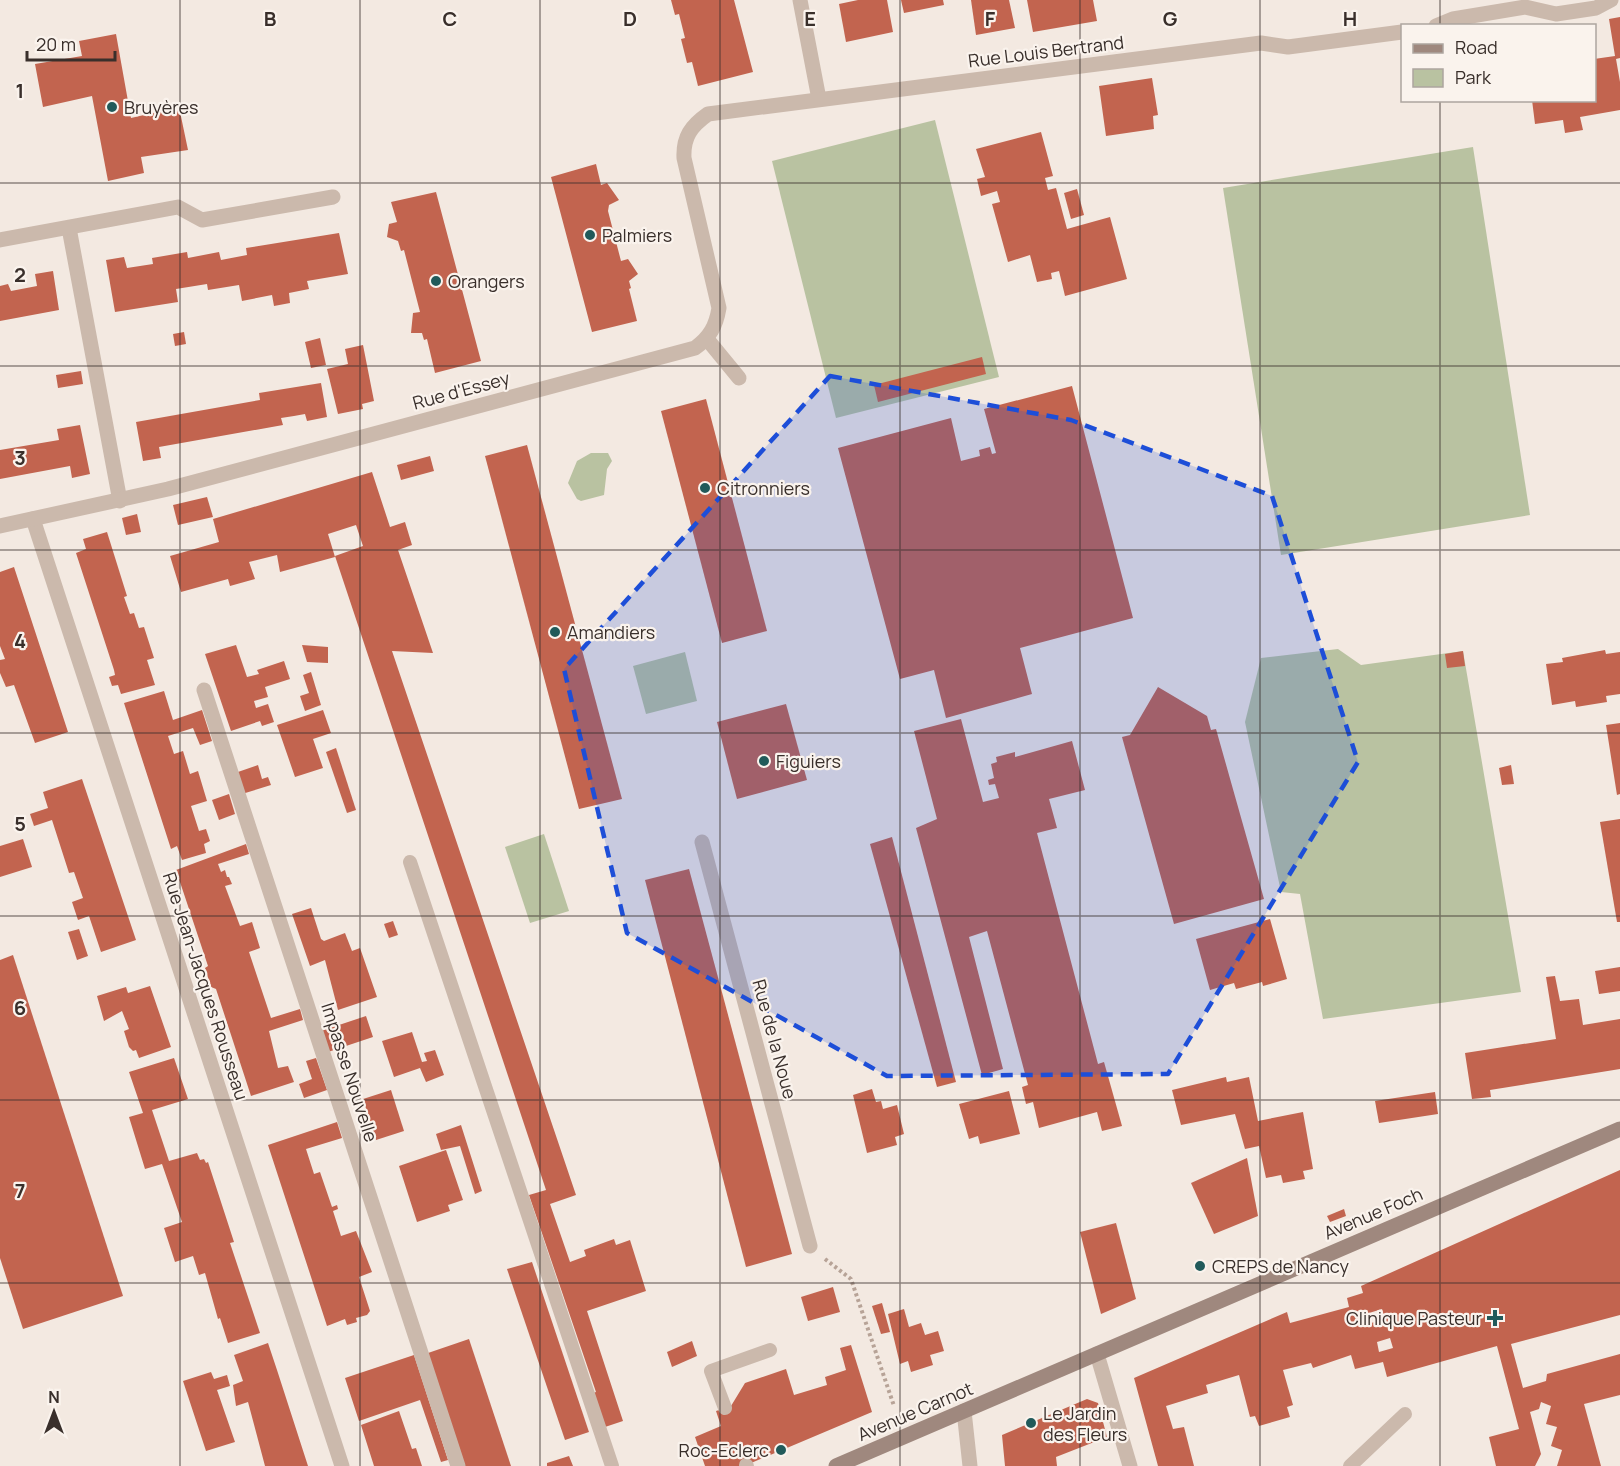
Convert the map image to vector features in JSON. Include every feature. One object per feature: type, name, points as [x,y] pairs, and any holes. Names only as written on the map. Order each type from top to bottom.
[{"type":"street","points":[[800,0],[819,99]]},
{"type":"street","points":[[1441,24],[1453,19],[1525,7],[1556,14],[1596,8],[1611,0]]},
{"type":"street","name":"Rue Louis Bertrand","points":[[707,339],[717,321],[718,300],[684,158],[683,145],[696,122],[708,114],[1261,43],[1288,47],[1401,32]]},
{"type":"street","points":[[0,240],[178,207],[202,220],[333,196]]},
{"type":"street","points":[[69,228],[120,501]]},
{"type":"street","points":[[707,339],[740,378]]},
{"type":"street","name":"Rue d'Essey","points":[[0,526],[120,501],[695,348],[707,339]]},
{"type":"street","name":"Rue Jean-Jacques Rousseau","points":[[33,519],[342,1466]]},
{"type":"street","name":"Impasse Nouvelle","points":[[204,690],[458,1466]]},
{"type":"street","name":"Rue de la Noue","points":[[702,842],[810,1246]]},
{"type":"street","name":"Avenue Foch","points":[[1009,1392],[1620,1129]]},
{"type":"street","points":[[1096,1354],[1130,1466]]},
{"type":"street","name":"Avenue Carnot","points":[[836,1466],[1009,1392]]},
{"type":"street","points":[[964,1411],[970,1466]]},
{"type":"lane","points":[[410,862],[612,1466]]},
{"type":"lane","points":[[725,1408],[711,1371],[770,1350]]},
{"type":"lane","points":[[1350,1466],[1405,1414]]},
{"type":"path","points":[[810,1246],[851,1280],[894,1406]]},
{"type":"highlighted area","points":[[830,376],[1071,420],[1272,496],[1358,762],[1168,1074],[887,1076],[627,933],[564,669]]},
{"type":"green space","points":[[935,120],[999,377],[836,418],[772,161]]},
{"type":"green space","points":[[1473,147],[1530,515],[1281,555],[1223,188]]},
{"type":"green space","points":[[591,453],[608,453],[612,461],[607,469],[604,495],[581,501],[577,499],[568,483],[577,461]]},
{"type":"green space","points":[[1338,649],[1361,665],[1463,651],[1521,992],[1323,1019],[1300,894],[1281,892],[1245,722],[1261,658]]},
{"type":"green space","points":[[685,652],[697,701],[646,714],[633,666]]},
{"type":"green space","points":[[544,834],[569,911],[530,923],[505,847]]},
{"type":"building","points":[[671,0],[734,0],[753,72],[698,86],[692,62],[687,63],[681,39],[685,38],[679,14],[675,15]]},
{"type":"building","points":[[858,0],[887,0],[893,32],[846,42],[839,4]]},
{"type":"building","points":[[901,0],[943,0],[944,5],[904,13]]},
{"type":"building","points":[[971,0],[1009,0],[1015,28],[976,35]]},
{"type":"building","points":[[1027,0],[1093,0],[1097,21],[1033,32]]},
{"type":"building","points":[[1620,17],[1620,58],[1616,59],[1620,82],[1620,110],[1580,117],[1583,130],[1565,133],[1563,120],[1535,124],[1532,102],[1596,102],[1596,59],[1615,56],[1609,19]]},
{"type":"building","name":"Bruyères","points":[[116,34],[131,118],[179,107],[188,150],[141,157],[144,173],[108,181],[92,96],[43,107],[35,64],[82,56],[79,41]]},
{"type":"building","points":[[1152,78],[1158,115],[1153,116],[1154,129],[1106,136],[1099,86]]},
{"type":"building","points":[[1041,132],[1053,176],[1045,178],[1048,190],[1056,188],[1067,229],[1110,217],[1127,279],[1065,296],[1059,271],[1051,273],[1052,279],[1037,282],[1030,255],[1008,262],[992,204],[1000,202],[997,191],[981,196],[977,179],[985,177],[976,149]]},
{"type":"building","name":"Palmiers","points":[[596,164],[601,185],[607,183],[619,200],[609,205],[608,211],[621,261],[628,259],[638,274],[629,281],[637,321],[592,332],[551,177]]},
{"type":"building","points":[[1077,189],[1084,215],[1071,219],[1064,193]]},
{"type":"building","name":"Orangers","points":[[436,192],[481,361],[435,373],[427,339],[424,340],[422,333],[411,333],[413,313],[420,312],[404,250],[401,251],[398,241],[387,237],[389,224],[397,222],[391,202]]},
{"type":"building","points":[[339,233],[348,274],[307,281],[309,289],[289,293],[290,303],[274,306],[272,295],[242,301],[239,285],[208,290],[207,284],[176,289],[178,302],[115,312],[106,260],[124,257],[127,268],[153,264],[152,258],[187,252],[188,258],[219,252],[221,260],[247,255],[246,248]]},
{"type":"building","points":[[53,271],[59,310],[0,321],[0,286],[8,284],[11,291],[37,286],[35,274]]},
{"type":"building","points":[[184,332],[186,344],[175,346],[173,334]]},
{"type":"building","points":[[320,338],[326,365],[311,368],[305,342]]},
{"type":"building","points":[[363,345],[374,401],[362,404],[363,409],[338,414],[327,369],[348,364],[345,349]]},
{"type":"building","points":[[982,357],[986,374],[878,402],[874,385]]},
{"type":"building","points":[[81,371],[83,384],[58,388],[56,375]]},
{"type":"building","points":[[321,383],[327,417],[307,421],[305,414],[281,418],[283,425],[159,447],[161,458],[143,461],[136,422],[260,400],[259,393]]},
{"type":"building","points":[[1072,386],[1133,618],[1020,648],[1032,694],[946,718],[934,670],[900,679],[838,448],[951,418],[961,461],[980,456],[979,450],[990,447],[992,454],[996,453],[984,409]]},
{"type":"building","name":"Citronniers","points":[[706,399],[767,631],[722,643],[661,411]]},
{"type":"building","points":[[80,425],[90,474],[72,478],[70,466],[0,479],[0,450],[59,440],[57,429]]},
{"type":"building","name":"Amandiers","points":[[527,445],[622,799],[579,809],[485,456]]},
{"type":"building","points":[[430,456],[434,471],[401,480],[397,465]]},
{"type":"building","points":[[372,472],[390,527],[405,522],[412,545],[398,550],[433,653],[392,651],[576,1195],[550,1204],[570,1262],[586,1256],[584,1250],[614,1239],[616,1245],[630,1240],[646,1291],[587,1311],[623,1421],[605,1427],[593,1393],[596,1392],[529,1195],[546,1190],[335,556],[363,546],[356,525],[328,534],[335,557],[280,572],[277,555],[249,562],[255,579],[230,586],[228,579],[181,592],[170,556],[219,542],[213,519]]},
{"type":"building","points":[[207,497],[213,517],[178,525],[173,505]]},
{"type":"building","points":[[137,514],[141,532],[126,535],[122,518]]},
{"type":"building","points":[[107,532],[127,596],[124,597],[130,614],[134,613],[139,628],[144,627],[154,658],[147,660],[155,685],[121,694],[118,685],[112,686],[109,677],[115,675],[114,670],[76,553],[86,549],[83,539]]},
{"type":"building","points":[[14,567],[68,732],[35,743],[14,685],[6,687],[0,673],[0,660],[5,659],[0,646],[0,572]]},
{"type":"building","points":[[236,645],[247,677],[259,674],[257,670],[284,661],[290,679],[265,687],[268,697],[254,701],[256,708],[268,704],[274,722],[262,726],[260,721],[231,731],[205,654]]},
{"type":"building","points":[[302,645],[328,647],[328,663],[307,662]]},
{"type":"building","points":[[1605,650],[1606,654],[1620,652],[1620,694],[1606,696],[1607,702],[1576,707],[1575,701],[1552,705],[1546,664],[1563,662],[1562,658]]},
{"type":"building","points":[[1463,651],[1465,666],[1447,668],[1445,654]]},
{"type":"building","points":[[311,672],[321,705],[305,711],[300,696],[309,693],[303,675]]},
{"type":"building","points":[[1158,687],[1207,716],[1211,730],[1216,729],[1264,899],[1174,924],[1122,737],[1130,735]]},
{"type":"building","points":[[164,691],[173,720],[202,710],[212,741],[200,745],[193,728],[168,736],[174,754],[183,751],[190,774],[198,771],[207,801],[191,806],[199,831],[206,829],[210,841],[204,844],[206,853],[182,860],[177,846],[171,849],[124,703]]},
{"type":"building","name":"Figuiers","points":[[786,704],[807,780],[737,799],[717,722]]},
{"type":"building","points":[[323,710],[331,733],[313,739],[323,768],[295,777],[277,725]]},
{"type":"building","points":[[961,719],[983,802],[999,798],[995,784],[989,785],[988,780],[994,778],[991,764],[997,762],[996,757],[1015,752],[1015,757],[1072,741],[1085,790],[1049,799],[1057,828],[1037,833],[1098,1064],[1104,1062],[1122,1126],[1102,1131],[1097,1112],[1039,1128],[1033,1102],[1026,1104],[1022,1087],[1028,1085],[987,931],[969,937],[1003,1069],[982,1075],[916,828],[937,819],[914,731]]},
{"type":"building","points":[[1620,723],[1620,794],[1617,795],[1606,725]]},
{"type":"building","points":[[336,748],[356,810],[347,813],[326,752]]},
{"type":"building","points":[[258,765],[262,779],[268,777],[271,785],[242,794],[235,773]]},
{"type":"building","points":[[1511,765],[1514,784],[1502,785],[1499,768]]},
{"type":"building","points":[[82,779],[136,940],[101,952],[89,916],[78,920],[72,902],[83,898],[74,872],[69,873],[52,820],[34,826],[30,814],[48,808],[43,792]]},
{"type":"building","points":[[229,794],[235,814],[219,820],[212,800]]},
{"type":"building","points":[[1620,819],[1620,922],[1617,922],[1600,822]]},
{"type":"building","points":[[892,837],[956,1082],[937,1087],[870,844]]},
{"type":"building","points":[[23,839],[32,867],[0,877],[0,846]]},
{"type":"building","points":[[246,844],[249,854],[218,864],[221,872],[225,870],[232,884],[225,886],[240,926],[252,922],[260,948],[249,952],[271,1018],[300,1009],[303,1020],[269,1031],[278,1068],[288,1066],[294,1082],[251,1096],[216,989],[211,987],[205,968],[208,966],[176,870]]},
{"type":"building","points":[[689,869],[792,1254],[746,1267],[645,880]]},
{"type":"building","points":[[311,908],[321,939],[324,941],[345,933],[352,951],[360,948],[377,997],[338,1010],[325,960],[310,966],[292,914]]},
{"type":"building","points":[[1270,919],[1287,979],[1263,986],[1262,982],[1236,989],[1234,983],[1210,990],[1196,939]]},
{"type":"building","points":[[393,921],[398,935],[389,938],[384,924]]},
{"type":"building","points":[[79,929],[88,956],[77,960],[68,932]]},
{"type":"building","points":[[13,955],[123,1296],[23,1329],[0,1258],[0,960]]},
{"type":"building","points":[[1620,967],[1620,991],[1599,994],[1595,971]]},
{"type":"building","points":[[1555,976],[1560,1001],[1579,999],[1583,1025],[1620,1019],[1620,1069],[1490,1090],[1491,1097],[1472,1099],[1465,1053],[1556,1039],[1546,977]]},
{"type":"building","points":[[150,986],[171,1047],[139,1058],[136,1050],[133,1051],[129,1047],[124,1031],[129,1029],[122,1011],[104,1021],[97,996],[126,987],[128,993]]},
{"type":"building","points":[[366,1016],[373,1037],[328,1052],[321,1031]]},
{"type":"building","points":[[412,1032],[422,1062],[427,1061],[424,1053],[435,1050],[444,1075],[426,1082],[420,1068],[394,1077],[382,1041]]},
{"type":"building","points":[[174,1058],[188,1099],[152,1110],[169,1161],[197,1153],[200,1160],[204,1159],[206,1163],[208,1162],[234,1242],[230,1243],[260,1333],[228,1343],[220,1318],[218,1319],[205,1273],[199,1275],[193,1256],[175,1262],[164,1228],[182,1222],[162,1164],[145,1169],[129,1117],[143,1113],[129,1072]]},
{"type":"building","points":[[316,1058],[327,1090],[304,1098],[299,1084],[312,1079],[306,1061]]},
{"type":"building","points":[[1226,1077],[1227,1082],[1249,1077],[1258,1121],[1303,1112],[1313,1169],[1303,1171],[1305,1179],[1283,1183],[1281,1175],[1266,1178],[1259,1146],[1245,1149],[1235,1114],[1181,1125],[1172,1090]]},
{"type":"building","points":[[872,1089],[876,1102],[881,1101],[883,1109],[897,1105],[904,1134],[895,1137],[897,1145],[867,1153],[853,1095]]},
{"type":"building","points":[[391,1090],[404,1131],[376,1140],[363,1099]]},
{"type":"building","points":[[1009,1091],[1020,1134],[980,1144],[978,1136],[969,1139],[959,1104]]},
{"type":"building","points":[[1435,1092],[1438,1114],[1379,1123],[1375,1101]]},
{"type":"building","points":[[337,1122],[342,1138],[306,1149],[314,1174],[320,1172],[332,1207],[337,1205],[338,1209],[333,1211],[341,1236],[356,1231],[372,1272],[359,1277],[370,1311],[367,1315],[356,1318],[357,1322],[347,1325],[345,1319],[327,1326],[268,1145]]},
{"type":"building","points":[[461,1125],[482,1191],[475,1194],[460,1146],[441,1150],[436,1134]]},
{"type":"building","points":[[446,1150],[463,1200],[448,1205],[450,1211],[417,1222],[399,1166]]},
{"type":"building","points":[[1247,1158],[1258,1216],[1214,1234],[1191,1183]]},
{"type":"building","points":[[1620,1170],[1620,1315],[1511,1344],[1523,1388],[1546,1381],[1547,1374],[1620,1354],[1620,1395],[1584,1404],[1601,1466],[1557,1466],[1562,1450],[1551,1446],[1557,1427],[1546,1424],[1551,1406],[1541,1402],[1539,1409],[1530,1412],[1541,1454],[1535,1466],[1496,1466],[1489,1437],[1519,1429],[1497,1346],[1387,1377],[1383,1362],[1355,1369],[1351,1355],[1313,1368],[1311,1363],[1283,1370],[1293,1405],[1287,1407],[1290,1417],[1259,1426],[1255,1416],[1250,1417],[1239,1375],[1206,1385],[1208,1393],[1166,1406],[1173,1429],[1184,1427],[1194,1466],[1158,1466],[1134,1378],[1287,1312],[1290,1323],[1349,1307],[1347,1298],[1363,1293],[1361,1286]],"holes":[[[1382,1309],[1385,1319],[1371,1323],[1369,1313]],[[1390,1338],[1393,1348],[1379,1352],[1377,1342]]]},
{"type":"building","points":[[1344,1209],[1346,1216],[1330,1222],[1327,1216]]},
{"type":"building","points":[[1116,1223],[1136,1299],[1101,1314],[1080,1232]]},
{"type":"building","points":[[532,1262],[589,1432],[565,1440],[507,1269]]},
{"type":"building","points":[[833,1287],[840,1312],[808,1321],[801,1297]]},
{"type":"building","points":[[882,1303],[890,1332],[881,1334],[872,1306]]},
{"type":"building","points":[[904,1309],[909,1327],[921,1323],[925,1335],[938,1331],[944,1351],[930,1355],[933,1365],[911,1372],[908,1361],[900,1364],[888,1314]]},
{"type":"building","points":[[469,1339],[511,1466],[465,1466],[428,1353]]},
{"type":"building","points":[[692,1341],[697,1356],[672,1367],[667,1352]]},
{"type":"building","points":[[268,1343],[308,1466],[265,1466],[248,1402],[236,1406],[233,1385],[243,1381],[234,1355]]},
{"type":"building","points":[[851,1345],[872,1412],[744,1466],[705,1466],[695,1437],[721,1426],[716,1411],[731,1406],[745,1383],[786,1369],[794,1395],[827,1385],[825,1377],[846,1370],[840,1348]]},
{"type":"building","points":[[414,1355],[448,1460],[441,1462],[420,1400],[359,1421],[345,1378]]},
{"type":"building","points":[[211,1372],[214,1379],[227,1375],[230,1386],[217,1390],[235,1442],[206,1451],[183,1381]]},
{"type":"building","points":[[1087,1399],[1098,1403],[1107,1437],[1056,1457],[1057,1466],[1005,1466],[1002,1435]]},
{"type":"building","points":[[399,1411],[412,1449],[416,1448],[422,1466],[374,1466],[361,1425]]},
{"type":"building","points":[[569,1456],[573,1466],[547,1466],[547,1463]]},
{"type":"place","name":"Bruyères","points":[[112,107]]},
{"type":"place","name":"Palmiers","points":[[590,235]]},
{"type":"place","name":"Orangers","points":[[436,281]]},
{"type":"place","name":"Citronniers","points":[[705,488]]},
{"type":"place","name":"Amandiers","points":[[555,632]]},
{"type":"place","name":"Figuiers","points":[[764,761]]},
{"type":"place","name":"CREPS de Nancy","points":[[1200,1266]]},
{"type":"place","name":"Clinique Pasteur","points":[[1495,1318]]},
{"type":"place","name":"Le Jardin des Fleurs","points":[[1031,1423]]},
{"type":"place","name":"Roc-Eclerc","points":[[781,1450]]}]
